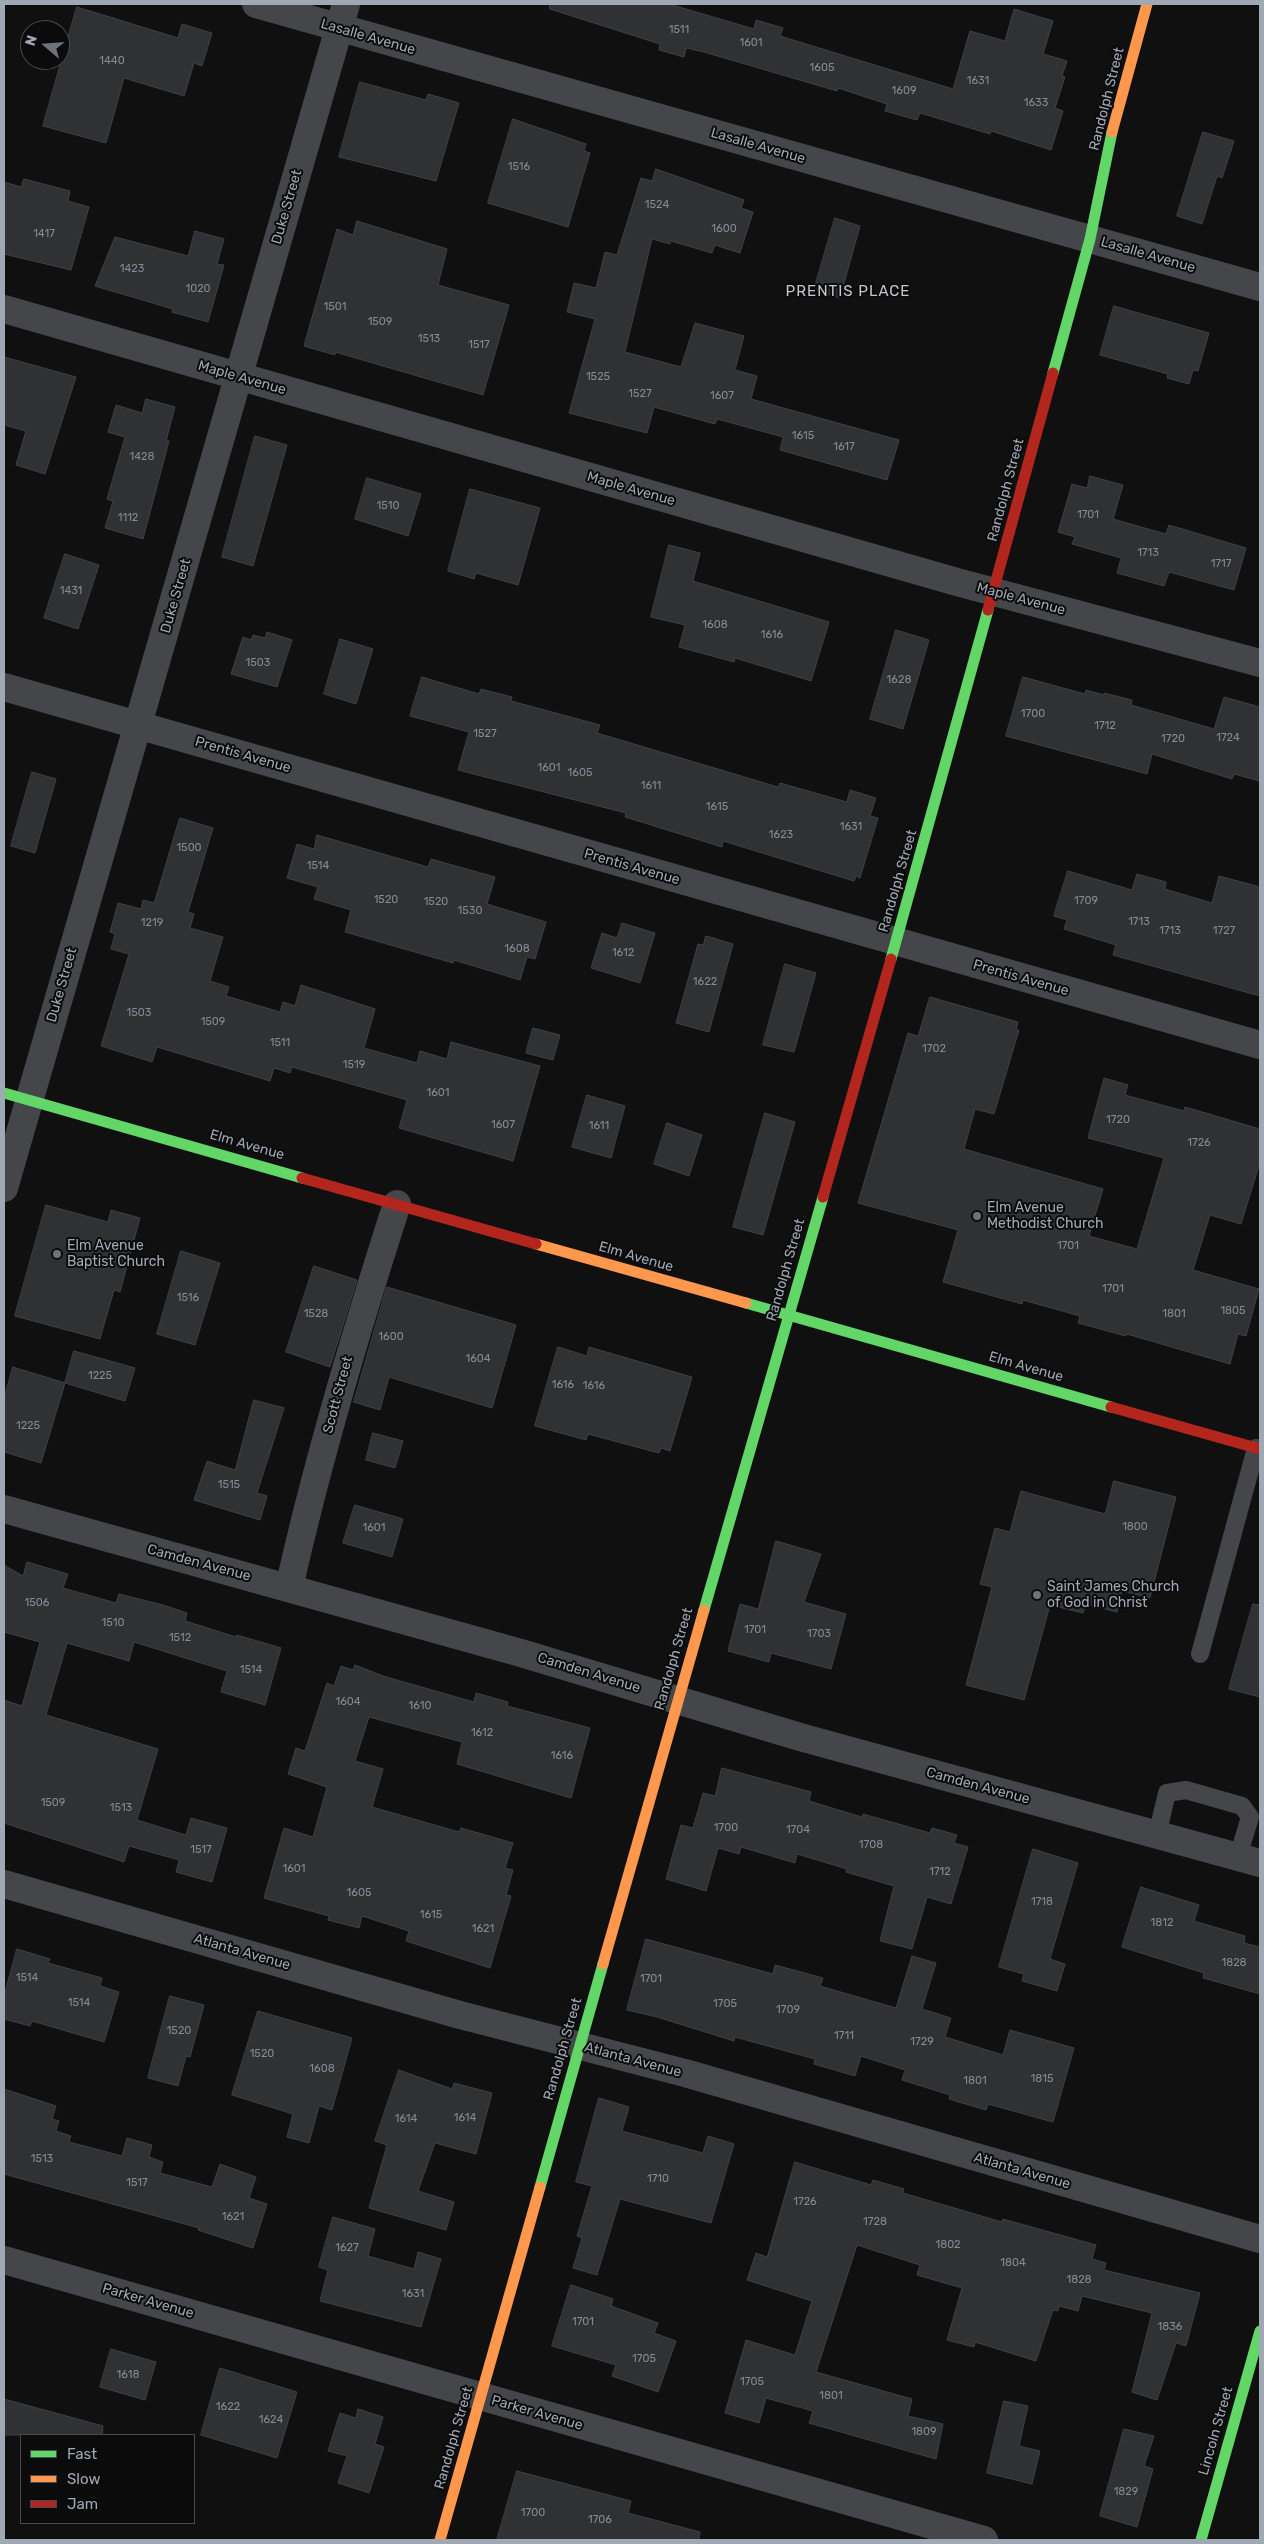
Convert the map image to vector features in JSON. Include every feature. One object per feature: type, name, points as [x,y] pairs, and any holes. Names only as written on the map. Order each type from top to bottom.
[{"type":"street","name":"Lasalle Avenue","points":[[256,4],[342,16],[1090,239],[1260,287]]},
{"type":"street","name":"Randolph Street","points":[[440,2540],[579,2046],[896,942],[1090,239],[1113,129],[1147,4]]},
{"type":"street","name":"Duke Street","points":[[4,1188],[16,1096],[139,725],[342,16]]},
{"type":"street","name":"Maple Avenue","points":[[4,309],[993,592],[1260,663]]},
{"type":"street","name":"Prentis Avenue","points":[[4,687],[1260,1045]]},
{"type":"street","name":"Elm Avenue","points":[[16,1096],[1258,1449]]},
{"type":"street","name":"Scott Street","points":[[289,1588],[306,1510],[350,1348],[397,1204]]},
{"type":"street","name":"Camden Avenue","points":[[4,1508],[289,1588],[800,1737],[1249,1860]]},
{"type":"street","name":"Atlanta Avenue","points":[[4,1884],[451,2012],[685,2073],[1260,2240]]},
{"type":"street","name":"Parker Avenue","points":[[4,2260],[984,2540]]},
{"type":"street","name":"Lincoln Street","points":[[1201,2540],[1260,2331]]},
{"type":"lane","points":[[1200,1654],[1258,1449]]},
{"type":"lane","points":[[1157,1835],[1167,1793],[1186,1790],[1242,1806],[1250,1817],[1249,1860]]},
{"type":"building","points":[[550,4],[669,4],[754,29],[756,20],[783,28],[780,36],[953,89],[970,31],[1005,41],[1014,9],[1053,21],[1043,54],[1067,61],[1062,76],[1065,77],[1055,108],[1063,111],[1051,150],[991,131],[990,134],[920,113],[917,120],[885,111],[887,104],[838,88],[837,91],[704,52],[686,48],[684,57],[659,50],[660,44],[550,9]]},
{"type":"building","points":[[77,7],[178,38],[182,24],[212,33],[202,66],[194,63],[184,96],[124,78],[106,143],[43,126],[59,70],[70,70],[70,32]]},
{"type":"building","points":[[360,82],[426,100],[428,94],[459,103],[436,181],[339,157]]},
{"type":"building","points":[[513,119],[586,144],[584,151],[590,153],[568,227],[488,203]]},
{"type":"building","points":[[1203,132],[1234,141],[1222,178],[1217,176],[1202,224],[1177,216]]},
{"type":"building","points":[[656,169],[744,200],[741,208],[753,212],[740,253],[715,245],[712,253],[671,241],[670,244],[652,239],[625,352],[681,367],[695,323],[744,336],[735,370],[757,376],[751,399],[899,440],[887,480],[780,450],[783,437],[717,419],[715,424],[654,407],[647,433],[569,413],[595,319],[567,312],[574,283],[596,288],[605,252],[617,255],[641,178],[652,181]]},
{"type":"building","points":[[24,179],[70,191],[68,201],[89,207],[71,270],[4,254],[4,182],[21,187]]},
{"type":"building","points":[[835,218],[860,226],[840,298],[814,290]]},
{"type":"building","points":[[357,221],[447,249],[438,285],[509,305],[483,395],[335,352],[335,355],[304,346],[337,229],[353,235]]},
{"type":"building","points":[[195,231],[224,239],[217,264],[224,265],[208,322],[172,312],[173,309],[95,286],[115,237],[188,256]]},
{"type":"building","points":[[1114,306],[1209,333],[1198,371],[1193,370],[1189,384],[1167,378],[1168,374],[1100,355]]},
{"type":"building","points":[[4,357],[76,377],[45,474],[16,465],[26,431],[4,425]]},
{"type":"building","points":[[146,399],[175,407],[166,441],[169,441],[143,539],[105,528],[113,501],[107,499],[125,437],[108,432],[116,405],[142,413]]},
{"type":"building","points":[[255,436],[287,445],[253,566],[222,557]]},
{"type":"building","points":[[1090,476],[1123,485],[1113,519],[1166,534],[1169,525],[1246,548],[1234,590],[1169,572],[1164,586],[1117,573],[1121,558],[1072,544],[1075,537],[1058,532],[1072,484],[1087,488]]},
{"type":"building","points":[[367,478],[421,494],[408,536],[355,519]]},
{"type":"building","points":[[470,489],[540,508],[518,585],[476,573],[474,579],[448,571]]},
{"type":"building","points":[[669,545],[700,553],[693,581],[829,622],[811,681],[735,658],[734,662],[679,647],[685,625],[651,617]]},
{"type":"building","points":[[65,554],[99,565],[78,629],[44,618]]},
{"type":"building","points":[[896,630],[929,640],[903,729],[870,719]]},
{"type":"building","points":[[267,632],[292,640],[277,687],[231,674],[243,637],[251,640],[253,635],[265,638]]},
{"type":"building","points":[[340,639],[373,649],[356,704],[324,694]]},
{"type":"building","points":[[422,677],[479,694],[481,689],[512,697],[511,701],[600,725],[597,733],[778,787],[780,783],[847,802],[850,790],[876,798],[870,816],[878,818],[860,878],[856,876],[854,881],[723,841],[722,847],[625,817],[626,813],[458,770],[469,732],[410,716]]},
{"type":"building","points":[[1023,677],[1085,694],[1086,690],[1132,700],[1131,705],[1214,729],[1224,697],[1260,707],[1260,781],[1234,774],[1232,779],[1152,754],[1147,774],[1006,736]]},
{"type":"building","points":[[32,772],[56,779],[35,853],[11,846]]},
{"type":"building","points":[[180,818],[213,828],[188,912],[194,914],[190,928],[223,937],[210,981],[229,987],[226,996],[280,1012],[283,1002],[295,1006],[301,985],[375,1009],[364,1048],[417,1063],[420,1051],[447,1059],[451,1042],[540,1066],[513,1161],[399,1128],[407,1100],[292,1067],[290,1073],[274,1068],[270,1081],[157,1047],[152,1062],[101,1046],[129,954],[111,949],[115,934],[110,932],[118,903],[141,909],[143,900],[154,903]]},
{"type":"building","points":[[317,835],[428,867],[431,859],[495,877],[487,904],[546,922],[535,959],[527,957],[520,980],[454,960],[453,963],[345,932],[351,910],[314,899],[318,887],[287,878],[297,844],[314,849]]},
{"type":"building","points":[[1068,871],[1132,890],[1137,874],[1166,882],[1165,889],[1212,903],[1219,876],[1260,887],[1260,996],[1113,955],[1116,945],[1064,929],[1067,920],[1054,916]]},
{"type":"building","points":[[622,923],[655,933],[640,983],[591,968],[602,933],[617,938]]},
{"type":"building","points":[[706,936],[733,944],[709,1032],[676,1023],[698,944],[703,945]]},
{"type":"building","points":[[785,964],[816,973],[794,1052],[763,1045]]},
{"type":"building","points":[[930,997],[1018,1022],[1016,1030],[1019,1030],[994,1114],[975,1109],[964,1149],[1103,1189],[1089,1236],[1137,1249],[1164,1158],[1088,1138],[1104,1078],[1128,1085],[1125,1095],[1184,1111],[1185,1107],[1260,1129],[1260,1162],[1241,1224],[1210,1215],[1193,1270],[1259,1289],[1246,1336],[1238,1334],[1230,1364],[1127,1334],[1126,1336],[1078,1323],[1080,1316],[1023,1300],[1022,1304],[943,1282],[958,1230],[858,1203],[908,1033],[918,1036]]},
{"type":"building","points":[[533,1028],[560,1035],[553,1060],[526,1053]]},
{"type":"building","points":[[587,1095],[625,1106],[611,1158],[572,1147]]},
{"type":"building","points":[[765,1113],[795,1122],[763,1235],[733,1227]]},
{"type":"building","points":[[667,1123],[702,1135],[689,1176],[654,1164]]},
{"type":"building","name":"Elm Avenue Baptist Church","points":[[46,1205],[108,1222],[111,1210],[140,1218],[120,1292],[114,1290],[100,1339],[15,1316]]},
{"type":"building","points":[[181,1251],[220,1263],[195,1345],[157,1334]]},
{"type":"building","points":[[314,1266],[357,1280],[330,1367],[286,1352]]},
{"type":"building","points":[[387,1287],[516,1325],[492,1408],[389,1377],[380,1410],[354,1402]]},
{"type":"building","points":[[558,1347],[587,1356],[589,1347],[692,1377],[670,1451],[661,1448],[659,1453],[588,1434],[586,1440],[535,1426]]},
{"type":"building","points":[[74,1351],[135,1368],[125,1401],[65,1383]]},
{"type":"building","points":[[13,1367],[65,1383],[41,1463],[4,1452],[4,1399]]},
{"type":"building","points":[[254,1400],[284,1408],[257,1493],[267,1496],[260,1520],[194,1500],[207,1461],[235,1470]]},
{"type":"building","points":[[373,1433],[403,1441],[395,1468],[366,1460]]},
{"type":"building","name":"Saint James Church of God in Christ","points":[[1114,1481],[1176,1497],[1150,1598],[1122,1591],[1117,1612],[1086,1604],[1083,1613],[1050,1605],[1024,1700],[966,1685],[992,1587],[980,1584],[995,1528],[1010,1532],[1021,1491],[1105,1514]]},
{"type":"building","points":[[355,1505],[403,1519],[392,1557],[343,1543]]},
{"type":"building","points":[[776,1541],[821,1554],[804,1602],[846,1614],[831,1669],[771,1653],[769,1662],[728,1651],[740,1604],[758,1609]]},
{"type":"building","points":[[27,1562],[68,1574],[63,1588],[116,1603],[119,1594],[163,1605],[187,1613],[185,1621],[236,1637],[237,1635],[281,1648],[265,1705],[221,1692],[227,1671],[134,1642],[129,1661],[67,1643],[46,1715],[158,1749],[137,1820],[186,1835],[191,1818],[227,1828],[212,1882],[176,1872],[179,1860],[129,1846],[124,1862],[4,1823],[4,1700],[22,1706],[40,1642],[4,1632],[4,1565],[23,1576]]},
{"type":"building","points":[[1253,1604],[1260,1605],[1260,1697],[1229,1689]]},
{"type":"building","points":[[355,1665],[383,1676],[474,1702],[476,1693],[508,1702],[507,1706],[590,1728],[571,1798],[457,1764],[462,1742],[369,1717],[355,1761],[383,1769],[372,1807],[459,1832],[461,1828],[513,1843],[505,1868],[513,1870],[506,1895],[511,1896],[490,1968],[406,1941],[409,1931],[362,1916],[359,1928],[328,1920],[329,1916],[264,1898],[284,1828],[313,1837],[327,1787],[288,1774],[296,1748],[305,1751],[327,1683],[334,1686],[341,1666],[353,1670]]},
{"type":"building","points":[[722,1768],[811,1792],[809,1801],[862,1817],[863,1814],[930,1833],[932,1828],[957,1835],[954,1843],[968,1847],[951,1904],[927,1897],[912,1949],[880,1941],[894,1886],[846,1872],[847,1869],[797,1854],[795,1863],[741,1847],[739,1854],[718,1848],[706,1891],[666,1879],[681,1825],[693,1828],[703,1793],[715,1796]]},
{"type":"building","points":[[1033,1849],[1078,1863],[1050,1959],[1065,1964],[1057,1991],[1022,1981],[1024,1974],[999,1967]]},
{"type":"building","points":[[1141,1887],[1199,1905],[1194,1921],[1245,1936],[1244,1943],[1260,1947],[1260,1994],[1203,1978],[1204,1973],[1122,1947]]},
{"type":"building","points":[[646,1939],[773,1974],[775,1965],[823,1978],[820,1986],[896,2008],[912,1956],[936,1963],[922,2009],[951,2018],[945,2037],[1003,2055],[1010,2030],[1074,2048],[1053,2122],[988,2104],[986,2110],[949,2099],[950,2095],[902,2080],[905,2070],[861,2056],[855,2076],[814,2064],[815,2059],[735,2037],[734,2041],[657,2017],[627,2010]]},
{"type":"building","points":[[17,1949],[50,1959],[48,1963],[102,1978],[100,1986],[119,1992],[104,2042],[32,2021],[30,2026],[4,2019],[4,1997]]},
{"type":"building","points":[[170,1996],[204,2005],[190,2057],[186,2056],[178,2086],[148,2078]]},
{"type":"building","points":[[258,2011],[352,2038],[332,2110],[319,2106],[309,2143],[287,2137],[293,2114],[232,2095]]},
{"type":"building","points":[[399,2070],[452,2089],[454,2083],[492,2093],[476,2154],[435,2143],[418,2191],[454,2202],[446,2230],[369,2208],[387,2145],[375,2141]]},
{"type":"building","points":[[4,2089],[56,2106],[52,2119],[59,2121],[56,2131],[71,2136],[69,2142],[122,2156],[127,2138],[152,2145],[149,2157],[163,2162],[160,2173],[212,2187],[220,2164],[256,2177],[249,2198],[267,2204],[253,2248],[198,2230],[199,2228],[4,2174]]},
{"type":"building","points":[[599,2098],[629,2107],[622,2131],[703,2153],[708,2136],[734,2144],[711,2223],[620,2199],[597,2275],[573,2268],[582,2238],[577,2236],[592,2186],[576,2182]]},
{"type":"building","points":[[795,2162],[871,2185],[873,2180],[904,2189],[903,2193],[1002,2222],[1003,2219],[1096,2245],[1092,2259],[1106,2263],[1104,2270],[1200,2293],[1186,2346],[1176,2343],[1157,2400],[1132,2392],[1152,2313],[1082,2296],[1078,2311],[1059,2306],[1058,2311],[1053,2310],[1036,2361],[975,2342],[974,2347],[947,2340],[962,2288],[917,2275],[920,2265],[857,2245],[816,2372],[912,2399],[908,2416],[943,2424],[936,2459],[809,2423],[813,2411],[766,2398],[759,2423],[725,2413],[746,2340],[795,2355],[812,2301],[747,2280],[756,2253],[767,2257]]},
{"type":"building","points":[[333,2217],[375,2229],[368,2256],[414,2269],[418,2252],[441,2259],[421,2327],[320,2301],[328,2270],[319,2267]]},
{"type":"building","points":[[571,2285],[613,2299],[611,2306],[658,2323],[654,2333],[676,2341],[658,2392],[612,2376],[616,2365],[552,2346]]},
{"type":"building","points":[[111,2349],[156,2362],[145,2400],[100,2387]]},
{"type":"building","points":[[220,2368],[297,2392],[277,2458],[201,2435]]},
{"type":"building","points":[[4,2399],[103,2426],[102,2434],[4,2435]]},
{"type":"building","points":[[1004,2401],[1028,2406],[1019,2446],[1040,2451],[1032,2484],[987,2473]]},
{"type":"building","points":[[358,2409],[383,2417],[375,2444],[384,2447],[369,2493],[338,2483],[347,2456],[328,2451],[340,2413],[356,2418]]},
{"type":"building","points":[[1124,2429],[1154,2436],[1144,2466],[1153,2469],[1137,2527],[1100,2516]]},
{"type":"building","points":[[517,2471],[631,2501],[628,2513],[700,2532],[699,2540],[497,2540]]},
{"type":"traffic: fast","points":[[1053,373],[1090,239],[1112,132]]},
{"type":"traffic: fast","points":[[891,959],[988,610]]},
{"type":"traffic: fast","points":[[4,1093],[302,1178]]},
{"type":"traffic: fast","points":[[704,1610],[823,1197]]},
{"type":"traffic: fast","points":[[746,1303],[1111,1407]]},
{"type":"traffic: fast","points":[[540,2187],[603,1964]]},
{"type":"traffic: fast","points":[[1201,2540],[1260,2331]]},
{"type":"traffic: slow","points":[[1112,132],[1147,4]]},
{"type":"traffic: slow","points":[[536,1244],[746,1303]]},
{"type":"traffic: slow","points":[[603,1964],[704,1610]]},
{"type":"traffic: slow","points":[[440,2540],[540,2187]]},
{"type":"traffic: jam","points":[[988,610],[1053,373]]},
{"type":"traffic: jam","points":[[823,1197],[891,959]]},
{"type":"traffic: jam","points":[[302,1178],[536,1244]]},
{"type":"traffic: jam","points":[[1111,1407],[1260,1449]]},
{"type":"place","name":"Elm Avenue Methodist Church","points":[[977,1216]]},
{"type":"place","name":"Elm Avenue Baptist Church","points":[[57,1254]]},
{"type":"place","name":"Saint James Church of God in Christ","points":[[1037,1595]]},
{"type":"district","name":"PRENTIS PLACE","points":[[848,292]]}]
